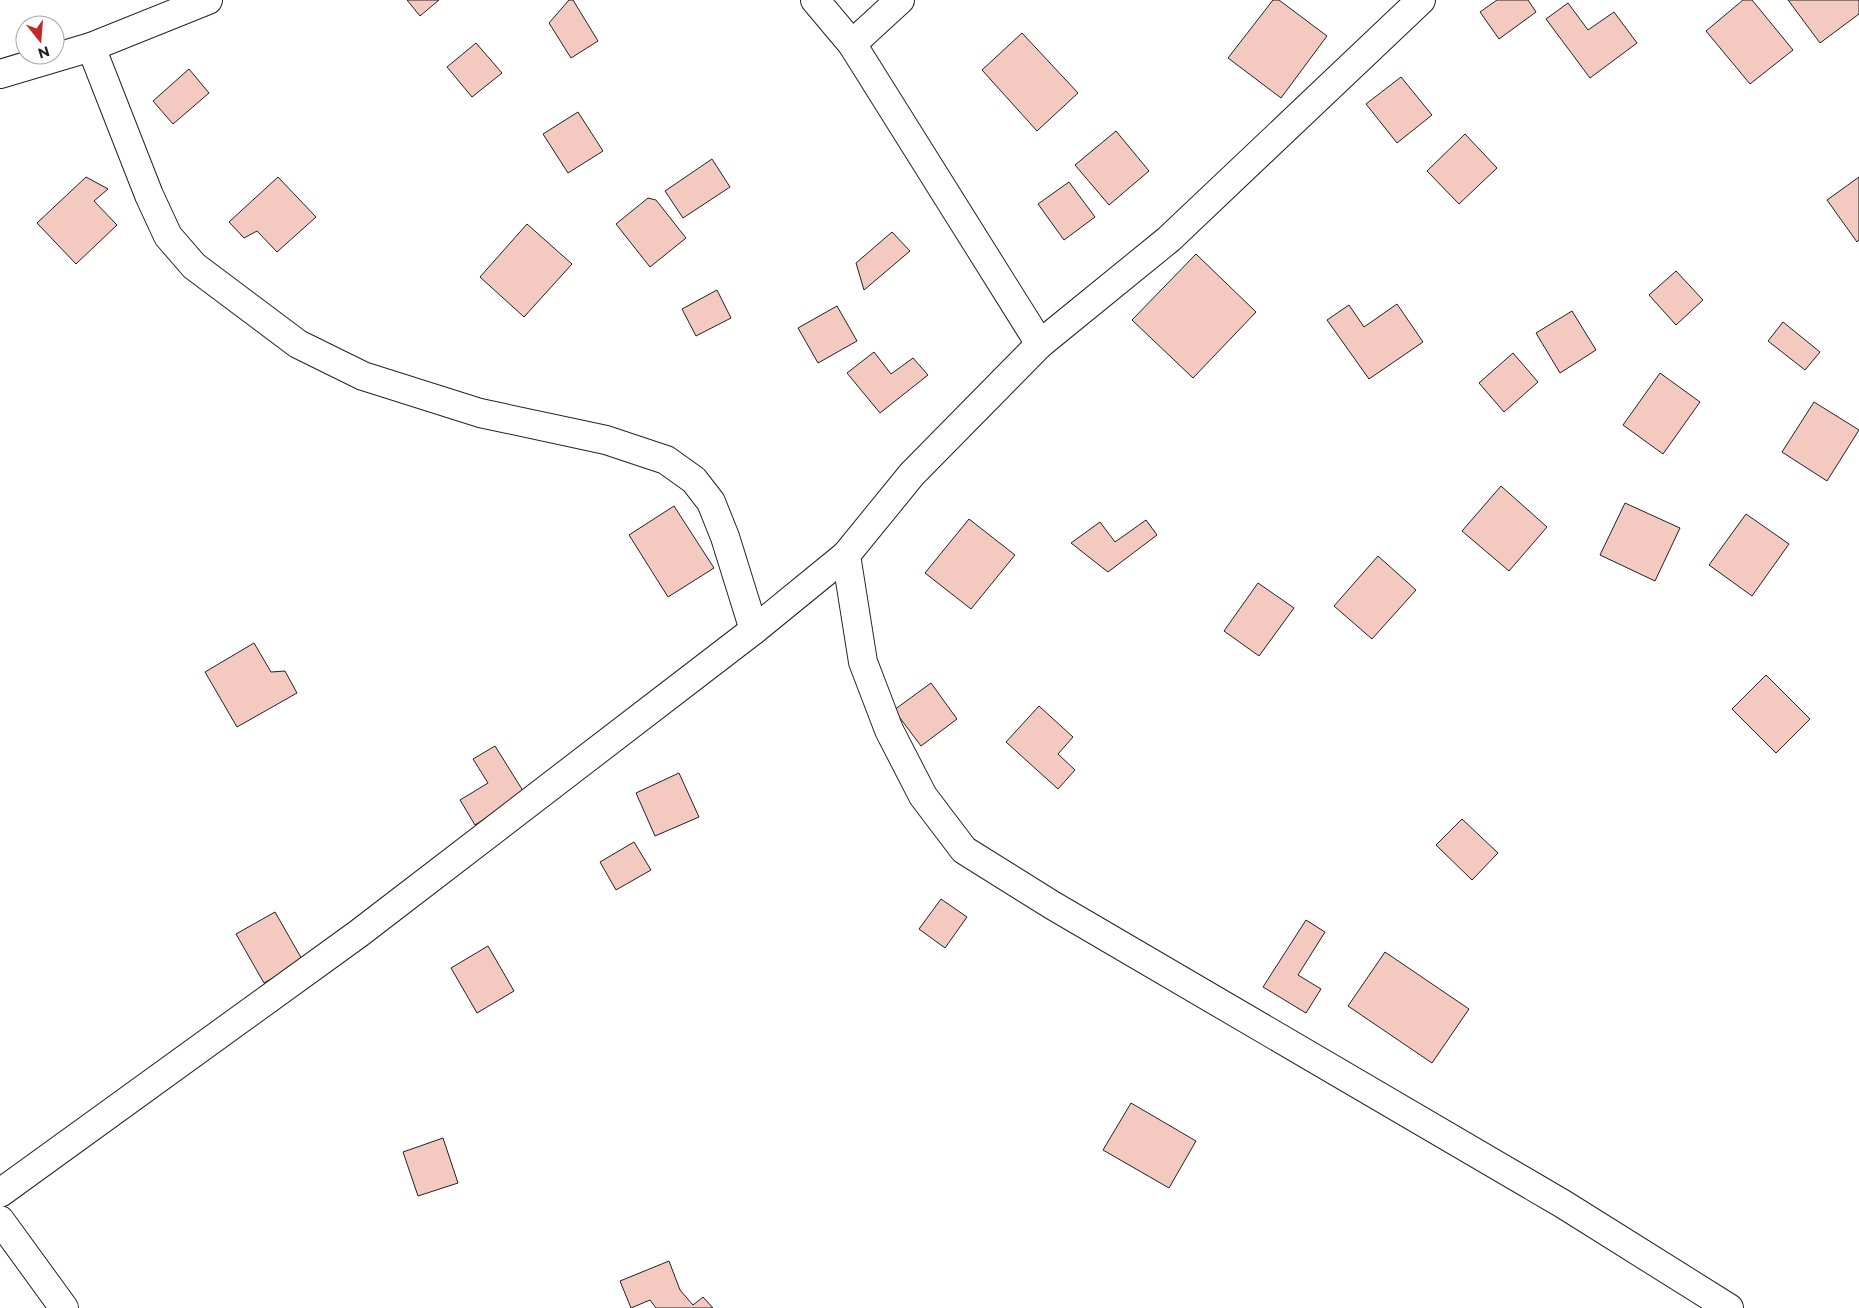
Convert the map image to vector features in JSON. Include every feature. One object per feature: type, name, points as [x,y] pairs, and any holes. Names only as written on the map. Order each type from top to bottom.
[{"type":"street","points":[[0,74],[91,47],[208,0]]},
{"type":"street","points":[[815,0],[852,44],[1040,344]]},
{"type":"street","points":[[852,44],[900,0]]},
{"type":"street","points":[[0,1193],[358,934],[754,630],[846,555],[912,474],[1040,344],[1169,239],[1421,0]]},
{"type":"street","points":[[91,47],[149,195],[168,236],[194,266],[298,344],[363,376],[480,413],[606,440],[666,460],[694,480],[711,502],[725,537],[754,630]]},
{"type":"street","points":[[846,555],[863,662],[889,730],[923,796],[964,850],[1052,905],[1563,1204],[1729,1308]]},
{"type":"street","points":[[0,1220],[64,1308]]},
{"type":"building","points":[[407,0],[439,0],[420,16]]},
{"type":"building","points":[[569,0],[573,0],[598,41],[571,58],[549,23]]},
{"type":"building","points":[[1273,0],[1279,0],[1327,36],[1281,98],[1228,58]]},
{"type":"building","points":[[1497,0],[1528,0],[1536,12],[1499,39],[1480,12]]},
{"type":"building","points":[[1743,0],[1752,0],[1793,50],[1750,84],[1706,31]]},
{"type":"building","points":[[1788,0],[1859,0],[1859,14],[1820,43]]},
{"type":"building","points":[[1568,3],[1588,30],[1614,12],[1637,43],[1590,78],[1546,19]]},
{"type":"building","points":[[1022,33],[1078,93],[1037,131],[982,70]]},
{"type":"building","points":[[476,43],[502,73],[472,97],[447,67]]},
{"type":"building","points":[[189,69],[209,93],[173,124],[153,101]]},
{"type":"building","points":[[1401,77],[1432,115],[1397,143],[1366,104]]},
{"type":"building","points":[[578,112],[603,151],[568,173],[543,134]]},
{"type":"building","points":[[1116,131],[1149,171],[1109,205],[1075,165]]},
{"type":"building","points":[[1465,134],[1497,168],[1459,204],[1427,171]]},
{"type":"building","points":[[712,159],[730,187],[683,218],[665,191]]},
{"type":"building","points":[[86,177],[108,189],[94,201],[117,225],[76,264],[37,223]]},
{"type":"building","points":[[278,177],[316,217],[277,252],[257,231],[244,238],[229,222]]},
{"type":"building","points":[[1859,177],[1859,240],[1857,242],[1827,200]]},
{"type":"building","points":[[1069,182],[1095,217],[1064,240],[1038,204]]},
{"type":"building","points":[[648,198],[656,200],[686,238],[650,267],[616,224]]},
{"type":"building","points":[[527,224],[572,264],[524,317],[480,277]]},
{"type":"building","points":[[892,232],[910,251],[864,290],[856,263]]},
{"type":"building","points":[[1196,254],[1256,312],[1193,378],[1132,320]]},
{"type":"building","points":[[1676,271],[1703,300],[1676,325],[1649,295]]},
{"type":"building","points":[[717,290],[731,318],[696,336],[682,309]]},
{"type":"building","points":[[1397,304],[1423,342],[1369,379],[1327,320],[1349,305],[1364,327]]},
{"type":"building","points":[[837,306],[857,341],[818,363],[798,328]]},
{"type":"building","points":[[1572,311],[1596,350],[1560,373],[1536,333]]},
{"type":"building","points":[[1783,322],[1820,352],[1805,370],[1768,341]]},
{"type":"building","points":[[874,352],[891,374],[913,358],[928,375],[880,413],[847,373]]},
{"type":"building","points":[[1513,353],[1538,382],[1504,412],[1479,383]]},
{"type":"building","points":[[1660,373],[1700,402],[1663,454],[1623,425]]},
{"type":"building","points":[[1814,402],[1859,430],[1827,481],[1782,452]]},
{"type":"building","points":[[1501,486],[1547,527],[1509,571],[1462,531]]},
{"type":"building","points":[[1625,503],[1680,528],[1655,581],[1600,555]]},
{"type":"building","points":[[674,506],[714,568],[668,597],[629,535]]},
{"type":"building","points":[[1746,514],[1789,544],[1752,596],[1709,565]]},
{"type":"building","points":[[969,519],[1015,555],[971,609],[925,573]]},
{"type":"building","points":[[1146,520],[1157,535],[1108,572],[1071,543],[1100,522],[1115,542]]},
{"type":"building","points":[[1378,556],[1416,590],[1372,639],[1334,606]]},
{"type":"building","points":[[1258,583],[1294,608],[1259,656],[1224,631]]},
{"type":"building","points":[[254,643],[271,672],[285,671],[297,693],[237,727],[205,672]]},
{"type":"building","points":[[1766,675],[1810,719],[1776,753],[1732,709]]},
{"type":"building","points":[[931,683],[957,719],[921,746],[894,710]]},
{"type":"building","points":[[1039,706],[1073,737],[1058,754],[1075,770],[1058,789],[1006,742]]},
{"type":"building","points":[[495,746],[525,794],[475,825],[460,800],[488,783],[473,759]]},
{"type":"building","points":[[679,773],[699,817],[655,836],[636,793]]},
{"type":"building","points":[[1462,819],[1498,853],[1472,880],[1436,845]]},
{"type":"building","points":[[634,842],[651,870],[616,890],[600,862]]},
{"type":"building","points":[[941,899],[967,917],[945,948],[919,929]]},
{"type":"building","points":[[275,912],[303,961],[264,983],[236,934]]},
{"type":"building","points":[[1306,920],[1325,932],[1298,975],[1321,989],[1306,1013],[1263,987]]},
{"type":"building","points":[[488,946],[514,991],[477,1013],[451,968]]},
{"type":"building","points":[[1385,952],[1469,1009],[1432,1063],[1348,1006]]},
{"type":"building","points":[[1131,1103],[1196,1141],[1169,1188],[1103,1150]]},
{"type":"building","points":[[443,1138],[458,1183],[418,1196],[403,1152]]},
{"type":"building","points":[[669,1261],[680,1290],[693,1305],[703,1297],[713,1308],[656,1308],[650,1300],[631,1308],[620,1281]]}]
